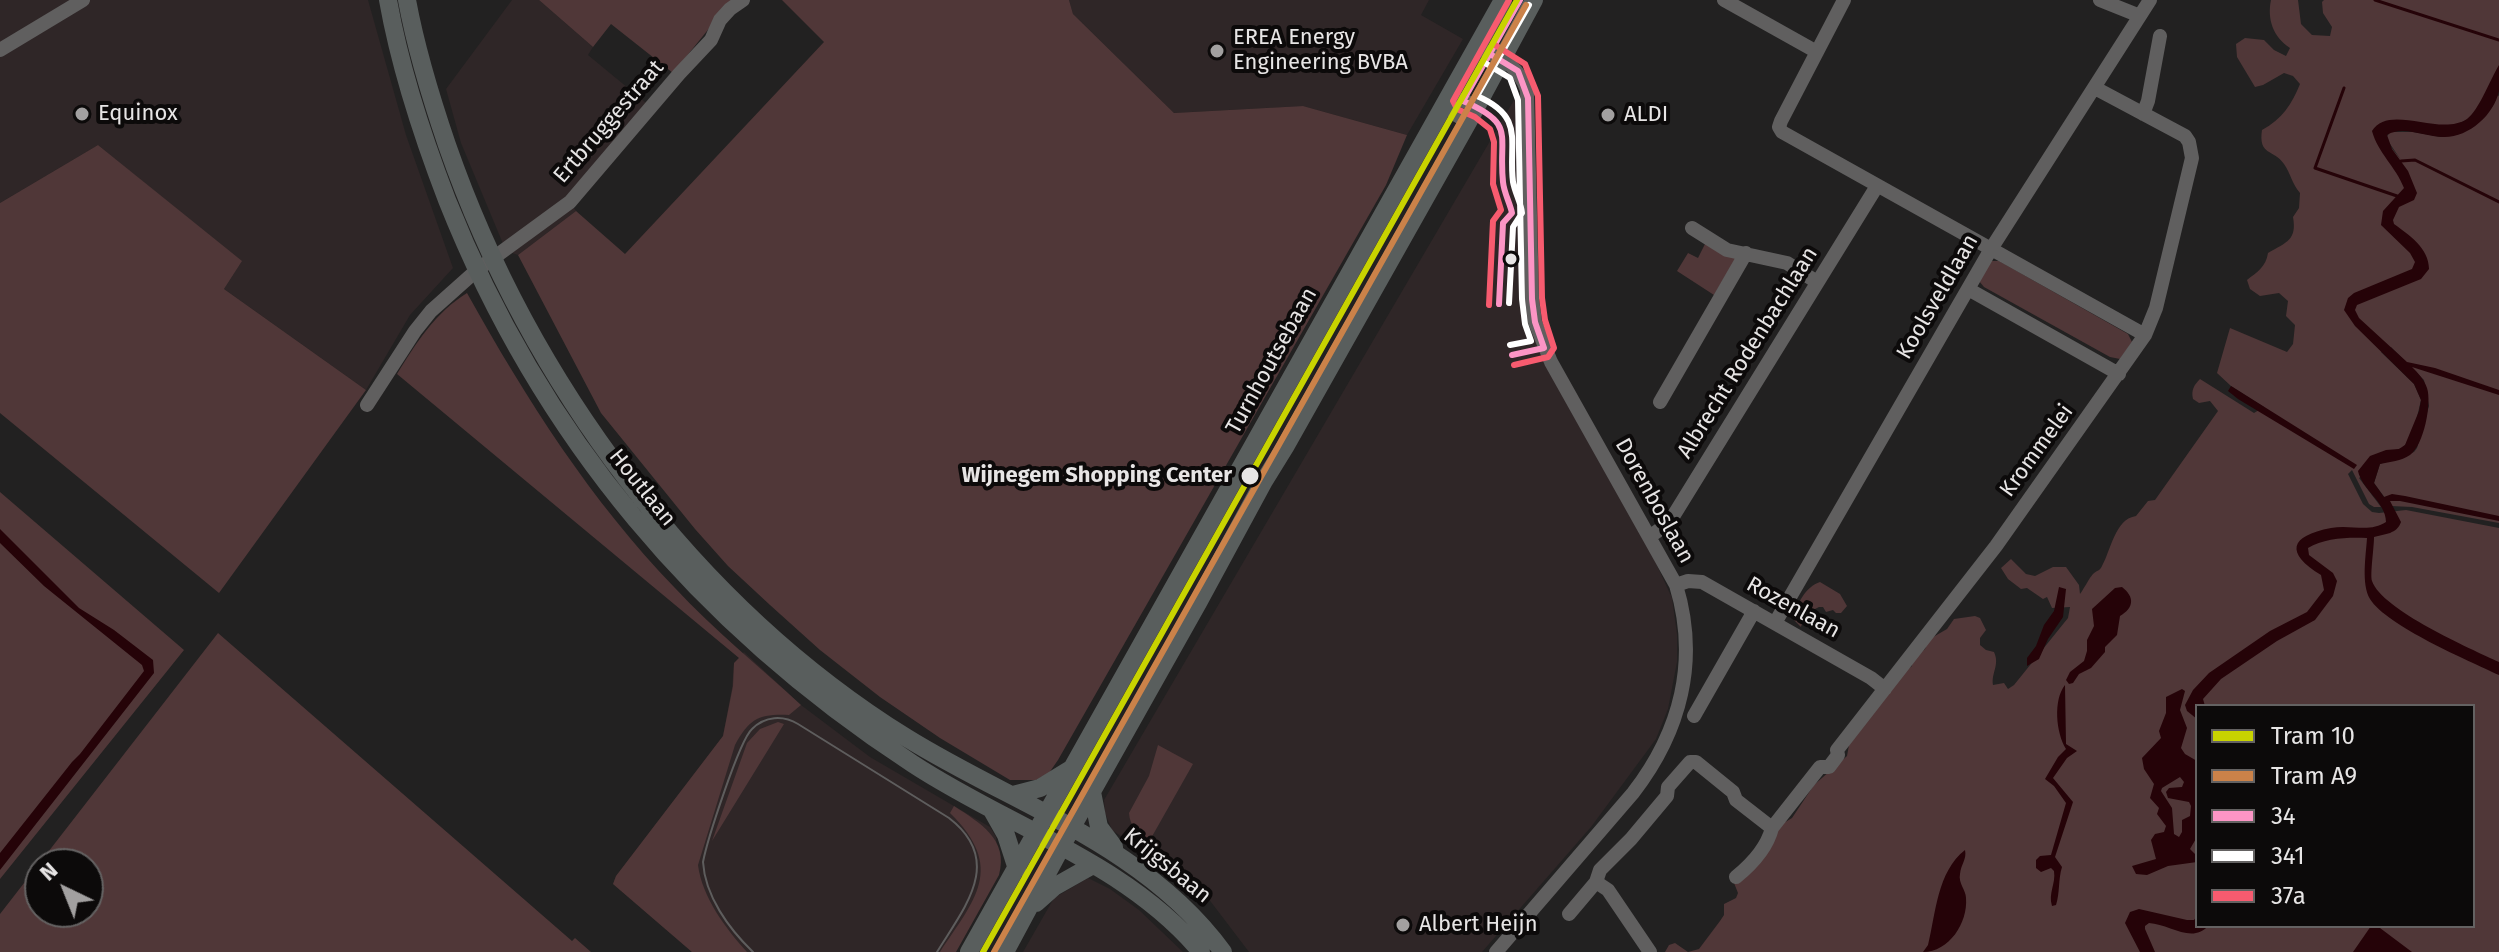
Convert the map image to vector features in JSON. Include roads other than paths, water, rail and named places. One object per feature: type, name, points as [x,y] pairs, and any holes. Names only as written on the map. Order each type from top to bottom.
[{"type":"main road","name":"Houtlaan","points":[[388,0],[422,132],[477,270],[522,357],[573,437],[632,517],[692,584],[764,653],[838,713],[927,774],[1061,848]]},
{"type":"main road","name":"Houtlaan","points":[[407,0],[439,122],[460,183],[493,258],[540,349],[579,413],[647,504],[709,574],[797,656],[876,717],[910,739],[1072,827]]},
{"type":"main road","name":"Turnhoutsebaan","points":[[969,952],[1503,0]]},
{"type":"main road","points":[[1005,952],[1534,0]]},
{"type":"main road","points":[[1013,795],[1040,788],[1074,768]]},
{"type":"main road","points":[[1092,792],[1099,827],[1123,859]]},
{"type":"main road","points":[[992,810],[1006,835],[1017,869]]},
{"type":"main road","name":"Krijgsbaan","points":[[1072,827],[1169,893],[1223,952]]},
{"type":"main road","name":"Krijgsbaan","points":[[1061,848],[1117,879],[1158,909],[1201,952]]},
{"type":"main road","points":[[1024,917],[1054,887],[1093,865]]},
{"type":"street","points":[[0,50],[83,0]]},
{"type":"street","name":"Ertbruggestraat","points":[[477,270],[570,202],[711,40],[720,20],[743,0]]},
{"type":"street","points":[[1724,0],[1817,52]]},
{"type":"street","points":[[1844,0],[1781,121],[1779,127],[1785,135],[2145,335]]},
{"type":"street","points":[[2100,0],[2140,16]]},
{"type":"street","name":"Koolsveldlaan","points":[[1775,623],[1991,249],[2150,0]]},
{"type":"street","points":[[2143,114],[2160,36]]},
{"type":"street","name":"Dorenboslaan","points":[[1477,47],[1512,65],[1521,75],[1528,98],[1535,322],[1551,362],[1676,585],[1685,621],[1686,648],[1680,703],[1666,741],[1633,793],[1499,951]]},
{"type":"street","name":"Krommelei","points":[[1736,877],[1769,841],[1772,828],[1820,767],[1829,767],[1838,755],[1837,750],[1996,546],[2152,324],[2192,158],[2189,142],[2185,136],[2095,88]]},
{"type":"street","points":[[1445,101],[1461,100],[1473,114]]},
{"type":"street","name":"Albrecht Rodenbachlaan","points":[[1649,537],[1669,523],[1877,186]]},
{"type":"street","points":[[1692,228],[1727,250],[1787,263],[1817,282]]},
{"type":"street","points":[[1660,402],[1746,253]]},
{"type":"street","points":[[367,405],[431,311],[477,270]]},
{"type":"street","points":[[1968,289],[2119,374]]},
{"type":"street","name":"Rozenlaan","points":[[1676,585],[1688,581],[1702,582],[1871,678],[1885,689]]},
{"type":"street","points":[[1694,716],[1754,611]]},
{"type":"street","points":[[1569,914],[1596,882],[1600,870],[1667,796],[1668,787],[1690,762],[1696,762],[1733,792],[1736,800],[1772,828]]},
{"type":"street","points":[[1596,882],[1608,890],[1650,952]]},
{"type":"waterway","points":[[2375,0],[2499,40]]},
{"type":"waterway","points":[[2344,88],[2315,168],[2397,196]]},
{"type":"waterway","points":[[2401,161],[2415,160],[2499,202]]},
{"type":"tram line","name":"10","points":[[983,952],[1517,0]]},
{"type":"tram line","name":"A9","points":[[994,952],[1526,5]]},
{"type":"tram line","points":[[753,952],[735,933],[713,899],[703,862],[724,792],[746,737],[763,721],[780,718],[798,724],[949,818],[966,834],[975,851],[977,868],[974,885],[958,919],[937,952]]},
{"type":"place","name":"EREA Energy Engineering BVBA","points":[[1217,51]]},
{"type":"place","name":"Equinox","points":[[82,114]]},
{"type":"place","name":"ALDI","points":[[1608,115]]},
{"type":"place","name":"Wijnegem Shopping Center","points":[[1250,476]]},
{"type":"place","name":"Albert Heijn","points":[[1403,925]]}]
